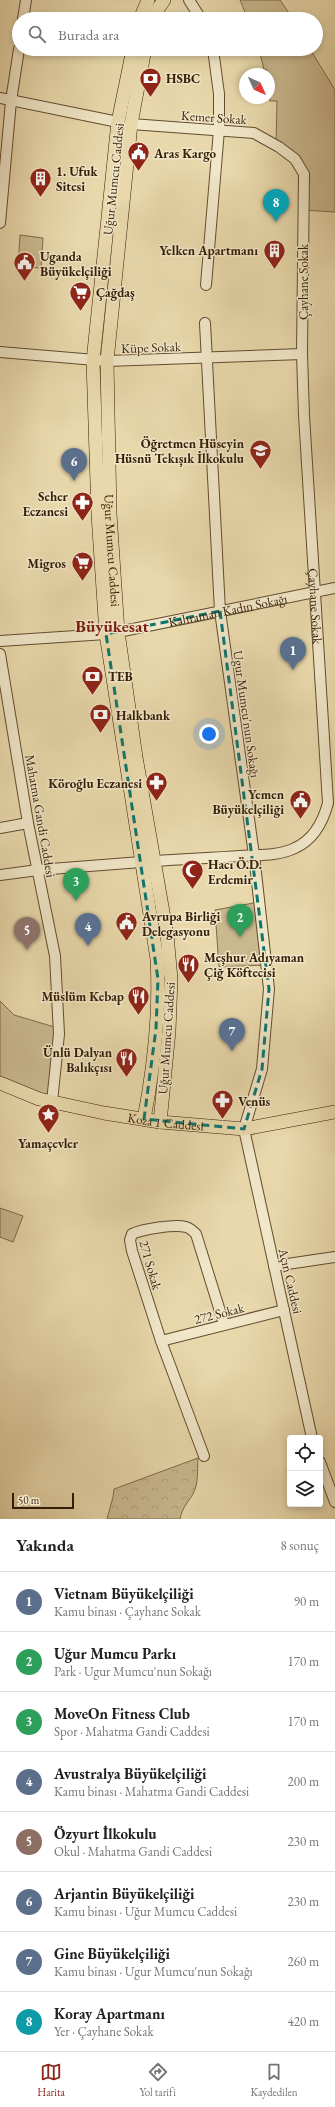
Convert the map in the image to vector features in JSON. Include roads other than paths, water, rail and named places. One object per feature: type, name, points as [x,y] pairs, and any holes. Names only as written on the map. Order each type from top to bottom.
[{"type":"main road","points":[[143,12],[148,0]]},
{"type":"main road","points":[[156,12],[164,0]]},
{"type":"main road","name":"Uğur Mumcu Caddesi","points":[[132,56],[125,123],[93,361],[98,514],[141,862],[154,935],[158,979],[156,1029],[144,1119]]},
{"type":"main road","name":"Uğur Mumcu Caddesi","points":[[143,56],[125,123],[107,362],[112,633],[155,861],[167,935],[171,979],[169,1031],[160,1122]]},
{"type":"main road","name":"Çayhane Sokak","points":[[141,862],[155,861]]},
{"type":"main road","name":"Koza 1 Caddesi","points":[[0,1083],[15,1090],[52,1102],[160,1122],[244,1129],[335,1112]]},
{"type":"street","points":[[24,12],[26,0]]},
{"type":"street","points":[[189,0],[197,12]]},
{"type":"street","points":[[0,223],[11,101],[18,56]]},
{"type":"street","points":[[206,285],[219,130],[219,94],[214,56]]},
{"type":"street","name":"Kemer Sokak","points":[[0,98],[125,123],[254,133],[279,147],[295,159],[304,174]]},
{"type":"street","name":"Çayhane Sokak","points":[[155,861],[254,855],[294,849],[305,842],[315,831],[324,818],[328,803],[304,415],[302,354],[304,174]]},
{"type":"street","name":"Ugur Mumcu'nun Sokağı","points":[[205,322],[220,611],[254,855],[269,989],[262,1068],[244,1129]]},
{"type":"street","name":"Küpe Sokak","points":[[0,352],[107,362],[302,354]]},
{"type":"street","name":"Kahraman Kadın Sokağı","points":[[0,641],[112,633],[335,588]]},
{"type":"street","name":"Mahatma Gandi Caddesi","points":[[0,654],[28,823],[54,944],[58,995],[58,1034],[52,1102]]},
{"type":"street","points":[[0,828],[28,823]]},
{"type":"street","name":"Çayhane Sokak","points":[[0,875],[38,870],[141,862]]},
{"type":"street","name":"Açın Caddesi","points":[[244,1129],[311,1435]]},
{"type":"street","name":"271 Sokak","points":[[204,1456],[161,1341],[132,1251],[130,1240],[132,1234],[138,1231],[179,1226],[187,1227],[196,1234],[224,1324]]},
{"type":"street","points":[[274,1266],[335,1257]]},
{"type":"street","name":"272 Sokak","points":[[161,1341],[284,1310]]},
{"type":"street","points":[[323,1470],[335,1502]]},
{"type":"place","name":"HSBC","points":[[151,98]]},
{"type":"place","name":"Aras Kargo","points":[[139,172]]},
{"type":"place","name":"1. Ufuk Sitesi","points":[[40,198]]},
{"type":"place","name":"Koray Apartmanı","points":[[276,222]]},
{"type":"place","name":"Yelken Apartmanı","points":[[274,270]]},
{"type":"place","name":"Uganda Büyükelçiliği","points":[[25,282]]},
{"type":"place","name":"Çağdaş","points":[[80,312]]},
{"type":"place","name":"Öğretmen Hüseyin Hüsnü Tekışık İlkokulu","points":[[260,470]]},
{"type":"place","name":"Arjantin Büyükelçiliği","points":[[74,481]]},
{"type":"place","name":"Seher Eczanesi","points":[[83,522]]},
{"type":"place","name":"Migros","points":[[82,582]]},
{"type":"place","name":"Vietnam Büyükelçiliği","points":[[293,670]]},
{"type":"place","name":"TEB","points":[[92,696]]},
{"type":"place","name":"Halkbank","points":[[100,734]]},
{"type":"place","name":"Köroğlu Eczanesi","points":[[157,802]]},
{"type":"place","name":"Yemen Büyükelçiliği","points":[[300,820]]},
{"type":"place","name":"Hacı Ö.D. Erdemir","points":[[192,890]]},
{"type":"place","name":"MoveOn Fitness Club","points":[[76,901]]},
{"type":"place","name":"Uğur Mumcu Parkı","points":[[240,937]]},
{"type":"place","name":"Avrupa Birliği Delegasyonu","points":[[126,942]]},
{"type":"place","name":"Avustralya Büyükelçiliği","points":[[88,946]]},
{"type":"place","name":"Özyurt İlkokulu","points":[[27,950]]},
{"type":"place","name":"Meşhur Adıyaman Çiğ Köftecisi","points":[[189,984]]},
{"type":"place","name":"Müslüm Kebap","points":[[139,1016]]},
{"type":"place","name":"Gine Büyükelçiliği","points":[[232,1051]]},
{"type":"place","name":"Ünlü Dalyan Balıkçısı","points":[[127,1078]]},
{"type":"place","name":"Venüs","points":[[222,1120]]},
{"type":"place","name":"Yamaçevler","points":[[48,1134]]},
{"type":"district","name":"Büyükesat","points":[[112,626]]}]
